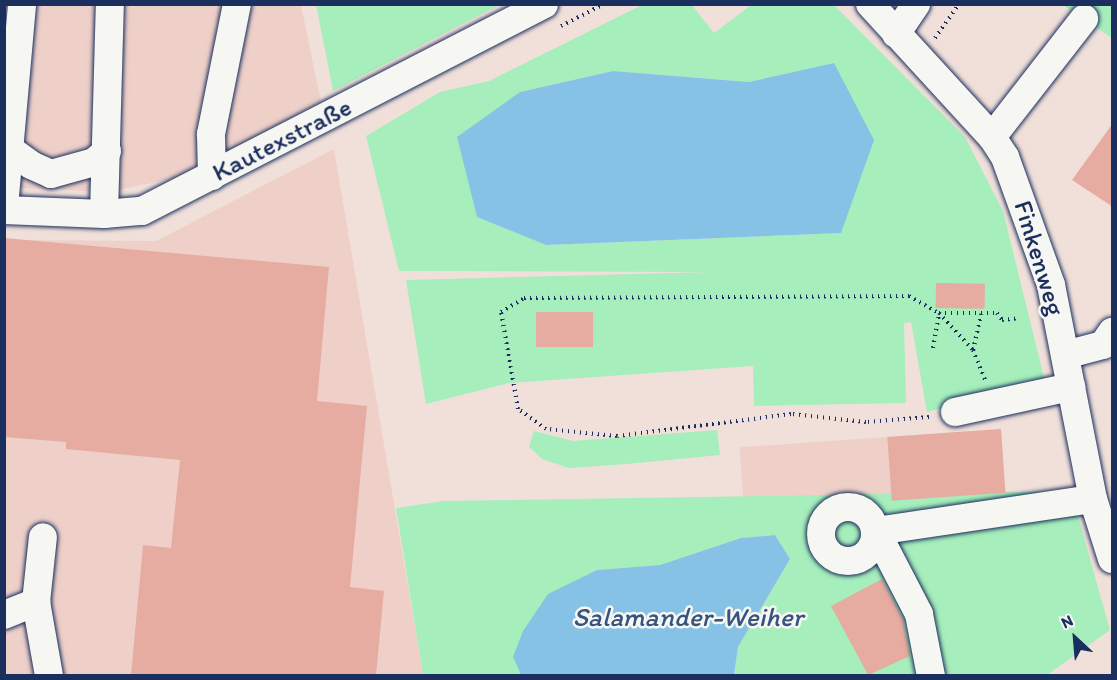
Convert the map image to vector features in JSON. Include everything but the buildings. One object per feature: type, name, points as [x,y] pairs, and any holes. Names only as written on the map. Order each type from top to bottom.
[{"type":"street","points":[[5,199],[21,4]]},
{"type":"street","points":[[105,201],[110,4]]},
{"type":"street","points":[[212,176],[211,134],[237,4]]},
{"type":"street","name":"Kautexstraße","points":[[5,199],[105,201],[142,211],[544,4]]},
{"type":"street","name":"Finkenweg","points":[[870,4],[992,137],[1005,157],[1052,285],[1093,499],[1113,559]]},
{"type":"street","points":[[896,34],[916,4]]},
{"type":"street","points":[[992,137],[1084,19]]},
{"type":"street","points":[[8,148],[30,165],[51,174],[94,162],[107,151]]},
{"type":"street","points":[[1065,355],[1103,345],[1113,332]]},
{"type":"street","points":[[955,412],[1071,387]]},
{"type":"street","points":[[931,675],[919,614],[876,531],[1093,499]]},
{"type":"street","points":[[43,537],[36,602],[49,675]]},
{"type":"street","points":[[4,615],[36,602]]},
{"type":"path","points":[[919,60],[959,4]]},
{"type":"path","points":[[955,412],[916,420],[866,422],[791,414],[617,436],[546,429],[518,409],[501,312],[524,298],[909,296],[939,313],[973,350],[995,405]]},
{"type":"path","points":[[939,313],[997,313],[1002,320],[1020,318]]},
{"type":"path","points":[[933,348],[939,313]]},
{"type":"path","points":[[973,350],[981,314]]},
{"type":"shaded area","points":[[5,5],[301,5],[321,102],[180,177],[108,192],[5,187]]},
{"type":"shaded area","points":[[334,149],[423,675],[5,676],[5,240],[156,241]]},
{"type":"shaded area","points":[[1001,429],[1005,493],[744,511],[740,447]]},
{"type":"green space","points":[[316,4],[499,4],[499,5],[333,91]]},
{"type":"green space","points":[[642,5],[692,5],[714,33],[751,5],[834,5],[965,137],[1003,211],[1045,382],[927,412],[911,322],[904,323],[906,403],[754,406],[753,366],[509,383],[426,404],[406,280],[710,272],[399,271],[366,136],[440,92],[489,81]],"holes":[[[834,63],[841,233],[546,245],[477,217],[520,92],[613,71],[749,82]]]},
{"type":"green space","points":[[1063,5],[1112,5],[1112,38]]},
{"type":"green space","points":[[717,430],[720,455],[627,464],[569,468],[542,459],[529,447],[534,431],[573,441]]},
{"type":"green space","points":[[1071,491],[1110,630],[1047,675],[734,675],[738,647],[790,559],[775,535],[741,538],[660,565],[597,570],[513,657],[521,675],[423,675],[396,508],[444,501]]},
{"type":"water","points":[[834,63],[874,140],[841,233],[546,245],[477,217],[457,137],[520,92],[613,71],[749,82]]},
{"type":"water","name":"Salamander-Weiher","points":[[775,535],[790,559],[738,647],[734,675],[521,675],[513,657],[523,631],[548,594],[597,570],[660,565],[741,538]]}]
